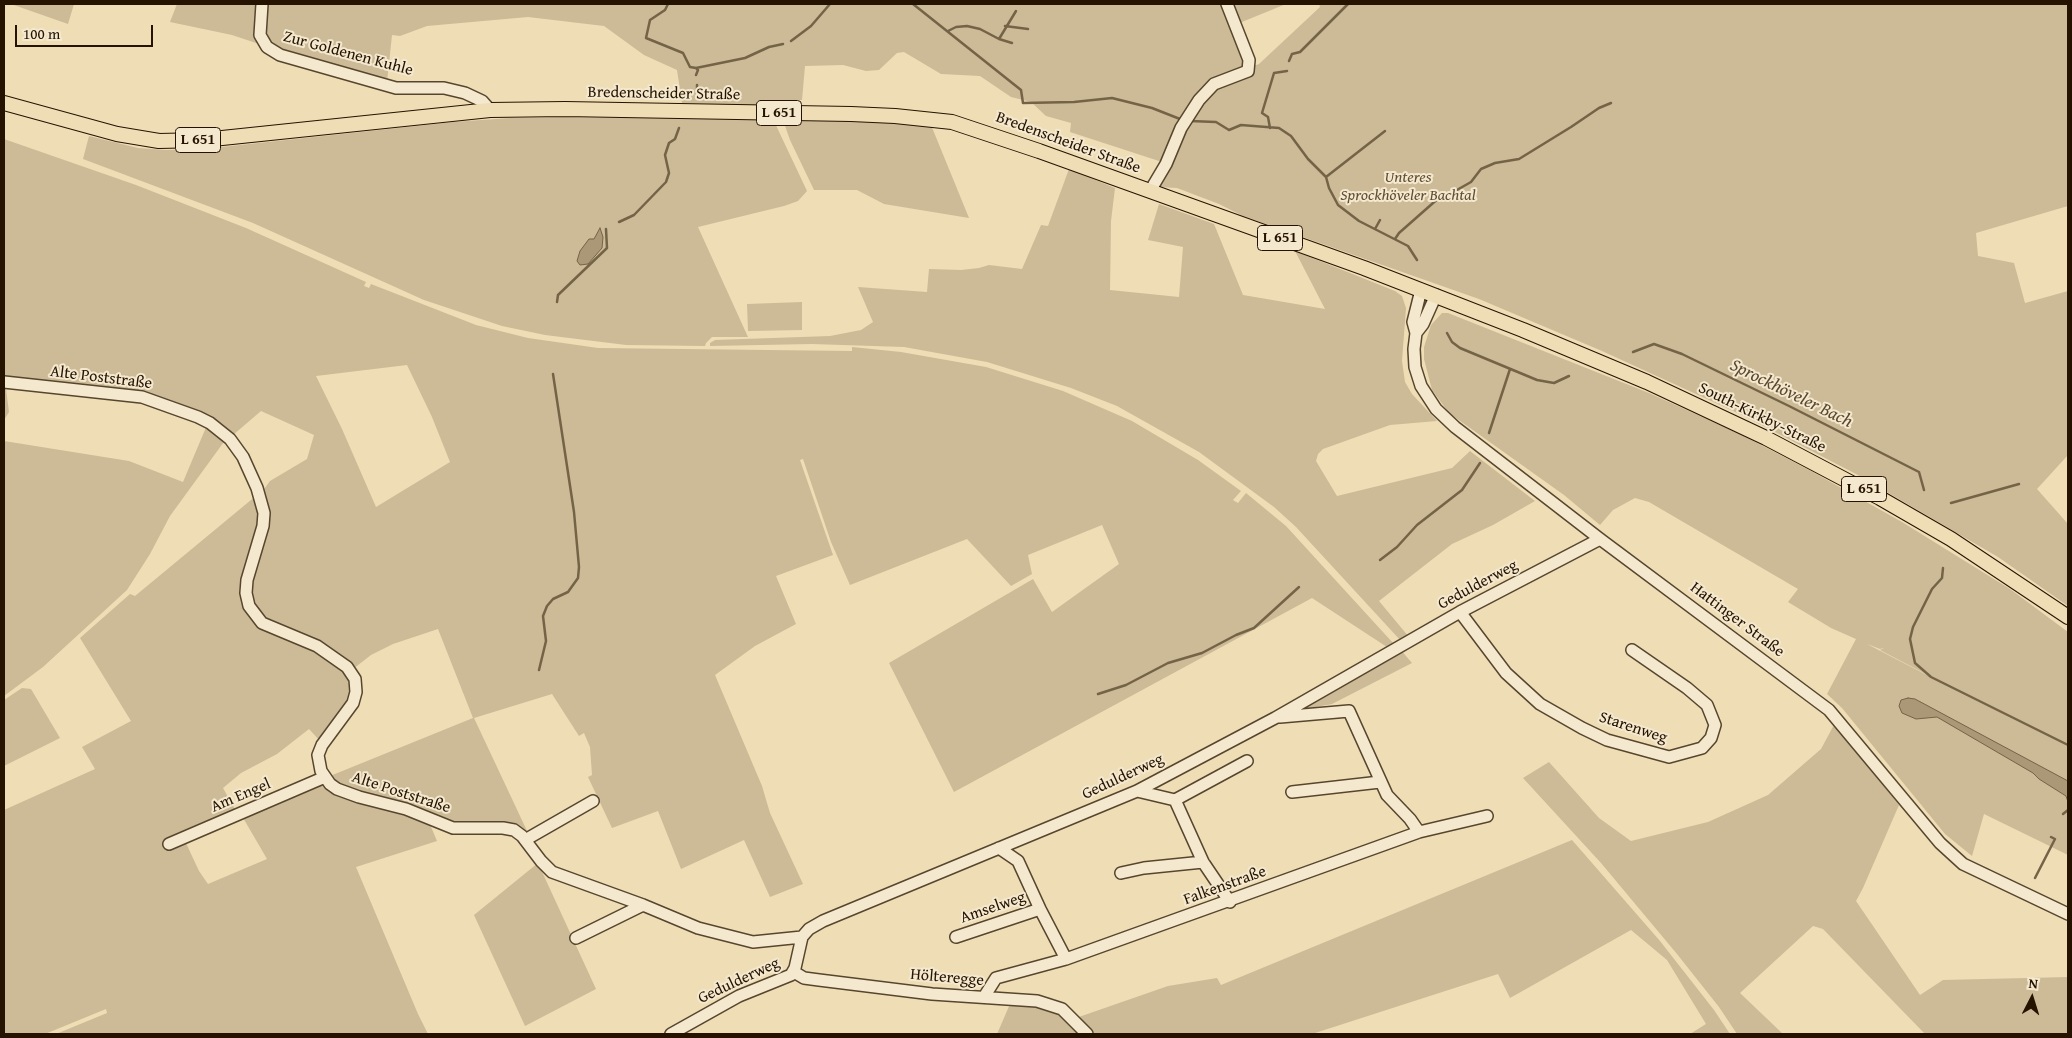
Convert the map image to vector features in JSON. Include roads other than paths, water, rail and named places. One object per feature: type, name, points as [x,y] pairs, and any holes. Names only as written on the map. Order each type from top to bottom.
[{"type":"main road","name":"Bredenscheider Straße","points":[[4,104],[117,134],[151,140],[180,141],[490,110],[565,109],[851,114],[926,118],[952,122],[988,133],[1421,290]]},
{"type":"main road","name":"South-Kirkby-Straße","points":[[1421,290],[1612,367],[1766,438],[1880,498],[1951,539],[2068,617]]},
{"type":"street","name":"Zur Goldenen Kuhle","points":[[262,4],[260,35],[267,47],[275,53],[396,88],[444,88],[465,93],[482,101],[490,110]]},
{"type":"street","points":[[1150,191],[1166,164],[1181,128],[1199,100],[1214,84],[1248,71],[1249,60],[1227,4]]},
{"type":"street","name":"Hattinger Straße","points":[[1421,290],[1413,322],[1416,333],[1414,357],[1417,376],[1421,386],[1436,409],[1456,427],[1600,539],[1829,710],[1940,843],[1963,864],[2068,914]]},
{"type":"street","name":"Hattinger Straße","points":[[1416,333],[1423,324],[1436,296]]},
{"type":"street","name":"Alte Poststraße","points":[[4,382],[142,397],[198,417],[210,423],[230,439],[243,457],[257,488],[264,513],[263,526],[246,587],[249,606],[262,623],[317,646],[347,667],[355,679],[356,692],[354,703],[318,752],[318,763],[325,778],[337,789],[406,809],[448,826],[464,829],[509,829],[519,832],[552,872],[644,904],[698,928],[753,942],[802,937]]},
{"type":"street","name":"Gedulderweg","points":[[671,1034],[739,996],[785,978],[794,972],[802,937],[823,921],[1137,791],[1275,718],[1460,612],[1600,539]]},
{"type":"street","name":"Starenweg","points":[[1460,612],[1512,678],[1540,704],[1582,728],[1606,740],[1669,757],[1702,748],[1710,738],[1715,725],[1707,705],[1632,650]]},
{"type":"street","points":[[1275,718],[1349,711],[1387,795],[1420,832]]},
{"type":"street","points":[[1137,791],[1175,800],[1247,760]]},
{"type":"street","name":"Am Engel","points":[[169,844],[325,778]]},
{"type":"street","points":[[1292,792],[1380,782]]},
{"type":"street","points":[[1175,800],[1203,862],[1230,902]]},
{"type":"street","points":[[525,840],[593,801]]},
{"type":"street","name":"Falkenstraße","points":[[984,998],[996,978],[1066,959],[1230,902],[1420,832],[1487,816]]},
{"type":"street","name":"Amselweg","points":[[1000,848],[1018,861],[1066,959]]},
{"type":"street","points":[[1121,873],[1144,868],[1203,862]]},
{"type":"street","points":[[576,938],[644,904]]},
{"type":"street","name":"Amselweg","points":[[956,937],[1040,909]]},
{"type":"street","name":"Hölteregge","points":[[794,972],[807,979],[984,998],[1036,1001],[1062,1009],[1087,1034]]},
{"type":"waterway","name":"Sprockhöveler Bach","points":[[668,4],[665,10],[650,20],[646,38],[683,53],[690,67],[696,68],[745,58],[769,47],[783,44]]},
{"type":"waterway","name":"Sprockhöveler Bach","points":[[791,41],[811,26],[830,4]]},
{"type":"waterway","name":"Sprockhöveler Bach","points":[[913,4],[1021,90],[1023,103],[1074,102],[1112,98],[1152,108],[1180,119]]},
{"type":"waterway","points":[[1289,61],[1292,54],[1300,52],[1348,4]]},
{"type":"waterway","points":[[999,39],[1016,11]]},
{"type":"waterway","points":[[948,31],[956,27],[967,26],[980,29],[999,39],[1012,43]]},
{"type":"waterway","points":[[1005,26],[1028,29]]},
{"type":"waterway","name":"Sprockhöveler Bach","points":[[696,68],[698,70],[696,75]]},
{"type":"waterway","points":[[1270,128],[1268,117],[1262,113],[1274,73],[1287,71]]},
{"type":"waterway","points":[[697,85],[697,95]]},
{"type":"waterway","points":[[1395,239],[1399,233],[1441,196],[1448,195],[1471,182],[1481,169],[1495,163],[1519,159],[1599,108],[1611,103]]},
{"type":"waterway","name":"Sprockhöveler Bach","points":[[1190,121],[1216,122],[1229,130],[1241,125],[1279,128],[1291,136],[1308,159],[1326,177],[1329,188],[1338,205],[1359,221],[1408,246],[1417,260]]},
{"type":"waterway","points":[[619,222],[634,215],[666,182],[669,173],[665,155],[669,143],[675,139],[679,128]]},
{"type":"waterway","points":[[1326,177],[1385,131]]},
{"type":"waterway","points":[[1375,229],[1380,220]]},
{"type":"waterway","points":[[557,302],[558,295],[607,248],[606,229]]},
{"type":"waterway","name":"Sprockhöveler Bach","points":[[1447,333],[1452,342],[1460,348],[1537,380],[1554,383],[1569,376]]},
{"type":"waterway","name":"Sprockhöveler Bach","points":[[1633,352],[1654,344],[1682,354],[1919,472],[1924,490]]},
{"type":"waterway","points":[[1489,433],[1510,369]]},
{"type":"waterway","points":[[539,670],[546,641],[543,616],[547,606],[553,599],[568,592],[578,578],[579,567],[574,512],[553,374]]},
{"type":"waterway","points":[[1380,560],[1397,547],[1417,525],[1462,490],[1480,463]]},
{"type":"waterway","points":[[1951,503],[2019,484]]},
{"type":"waterway","name":"Sprockhöveler Bach","points":[[1943,568],[1942,578],[1932,589],[1913,627],[1910,639],[1915,663],[1931,677],[2068,745]]},
{"type":"waterway","points":[[1098,694],[1126,685],[1168,663],[1202,653],[1254,628],[1299,587]]},
{"type":"waterway","points":[[2063,814],[2068,810]]},
{"type":"waterway","points":[[2035,878],[2055,839],[2051,837]]},
{"type":"park label","name":"Unteres Sprockhöveler Bachtal","points":[[1408,187]]}]
